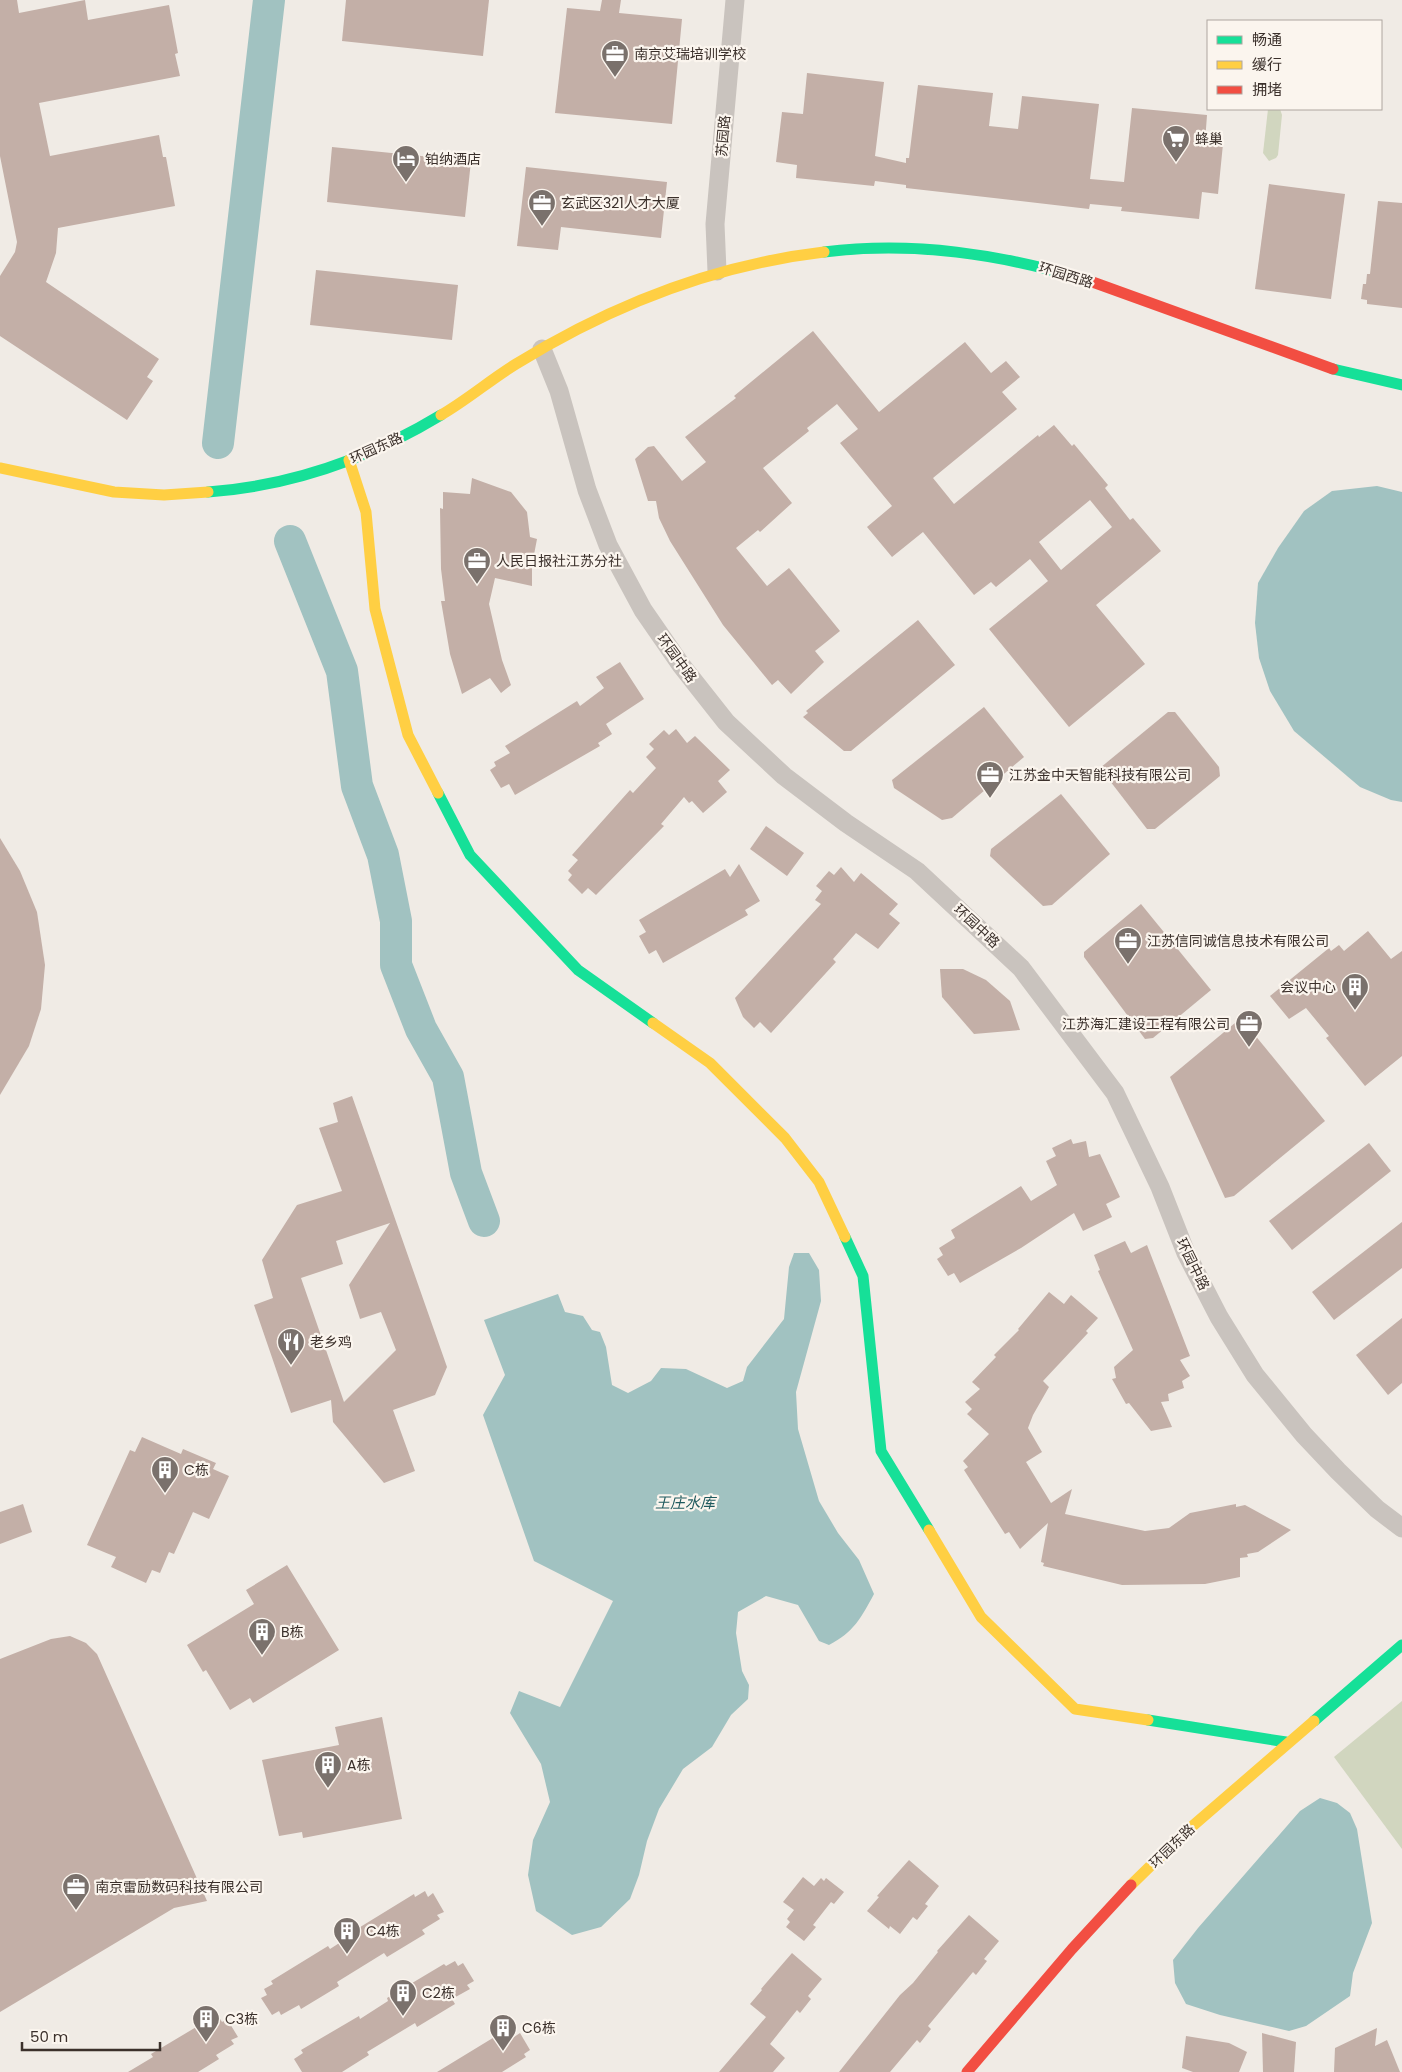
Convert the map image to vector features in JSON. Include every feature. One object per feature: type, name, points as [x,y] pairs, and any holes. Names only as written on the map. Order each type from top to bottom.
[{"type":"street","name":"苏园路","points":[[717,272],[715,224],[735,0]]},
{"type":"street","name":"环园西路","points":[[717,272],[819,252],[899,247],[977,253],[1053,269],[1293,356],[1330,368],[1402,384]]},
{"type":"street","name":"环园东路","points":[[0,468],[113,492],[168,495],[244,488],[311,473],[350,460],[405,436],[464,400],[514,364],[625,306],[717,272]]},
{"type":"street","name":"环园中路","points":[[542,349],[559,391],[586,490],[608,546],[643,610],[681,665],[726,722],[784,776],[846,823],[917,871],[1022,968],[1115,1093],[1160,1187],[1186,1253],[1219,1317],[1255,1375],[1304,1435],[1338,1471],[1377,1509],[1402,1528]]},
{"type":"street","points":[[350,460],[366,512],[375,609],[408,734],[470,855],[578,970],[710,1063],[785,1138],[819,1182],[863,1276],[881,1451],[981,1617],[1075,1710],[1286,1742]]},
{"type":"street","name":"环园东路","points":[[967,2072],[1115,1901],[1181,1836],[1286,1742],[1388,1659],[1402,1645]]},
{"type":"green space","points":[[1268,110],[1280,110],[1282,115],[1278,155],[1269,161],[1263,153]]},
{"type":"green space","points":[[1402,1701],[1402,1849],[1334,1757]]},
{"type":"water","points":[[1377,486],[1402,492],[1402,802],[1391,800],[1360,787],[1294,731],[1270,691],[1259,658],[1255,623],[1258,583],[1278,548],[1304,511],[1332,491]]},
{"type":"water","name":"王庄水库","points":[[794,1253],[809,1253],[819,1270],[821,1301],[796,1392],[798,1429],[819,1501],[838,1533],[859,1560],[874,1594],[856,1624],[845,1635],[829,1645],[819,1641],[798,1605],[766,1596],[738,1612],[736,1633],[742,1671],[749,1685],[748,1699],[731,1715],[712,1747],[683,1769],[659,1809],[647,1841],[639,1875],[630,1899],[601,1927],[572,1935],[536,1911],[528,1875],[533,1840],[550,1802],[541,1764],[510,1713],[519,1691],[560,1707],[613,1601],[534,1561],[483,1415],[505,1375],[484,1320],[558,1294],[565,1312],[583,1316],[592,1330],[600,1332],[606,1347],[612,1385],[628,1393],[651,1381],[661,1368],[686,1369],[727,1388],[743,1381],[747,1367],[784,1319],[789,1267]]},
{"type":"water","points":[[1320,1798],[1337,1803],[1350,1813],[1357,1829],[1372,1923],[1353,1973],[1350,1996],[1306,2026],[1289,2031],[1220,2015],[1186,2004],[1175,1983],[1173,1960],[1198,1928],[1300,1811]]},
{"type":"building","points":[[0,0],[17,0],[19,13],[85,0],[88,20],[169,5],[178,53],[175,54],[180,76],[39,103],[50,156],[159,135],[163,157],[166,157],[175,206],[58,228],[56,253],[46,282],[159,359],[147,377],[153,381],[127,420],[0,336],[0,276],[15,252],[17,242],[0,156]]},
{"type":"building","points":[[346,0],[489,0],[483,56],[342,41]]},
{"type":"building","points":[[602,0],[621,0],[619,13],[682,19],[672,124],[555,113],[567,8],[600,11]]},
{"type":"building","points":[[807,73],[884,82],[875,156],[906,163],[906,158],[909,158],[918,85],[993,93],[989,126],[1018,129],[1022,96],[1099,104],[1090,179],[1124,182],[1132,108],[1207,115],[1205,142],[1223,144],[1218,194],[1202,192],[1199,219],[1121,211],[1122,207],[1090,204],[1089,209],[906,188],[906,185],[875,181],[874,186],[796,178],[797,165],[776,162],[782,112],[803,114]]},
{"type":"building","points":[[332,147],[471,161],[465,217],[327,202]]},
{"type":"building","points":[[526,167],[667,182],[661,238],[561,227],[558,250],[517,246]]},
{"type":"building","points":[[1269,184],[1345,194],[1331,299],[1255,289]]},
{"type":"building","points":[[1378,201],[1402,203],[1402,308],[1367,304],[1367,300],[1361,299],[1363,284],[1366,284],[1367,274],[1370,274]]},
{"type":"building","points":[[316,270],[458,285],[452,340],[310,325]]},
{"type":"building","points":[[813,331],[879,412],[965,342],[991,373],[1006,361],[1020,377],[1002,392],[1017,409],[933,478],[954,504],[1038,435],[1039,437],[1054,425],[1072,446],[1074,444],[1108,485],[1105,488],[1130,520],[1133,518],[1161,551],[1096,605],[1145,664],[1069,727],[989,629],[1048,581],[1030,559],[996,587],[991,582],[974,595],[923,532],[892,557],[867,527],[892,506],[840,443],[858,429],[837,404],[807,428],[809,431],[763,468],[792,503],[760,532],[758,530],[736,548],[767,586],[789,568],[840,631],[815,651],[824,662],[791,694],[778,680],[772,685],[723,625],[670,541],[659,518],[656,501],[648,501],[635,459],[648,447],[654,446],[682,481],[706,462],[685,437],[736,398],[734,396]],"holes":[[[1090,500],[1112,527],[1061,570],[1039,542]]]},
{"type":"building","points":[[472,478],[511,492],[527,512],[530,537],[537,539],[532,565],[532,586],[495,578],[489,604],[502,660],[511,685],[501,693],[490,678],[462,694],[450,654],[441,601],[445,601],[441,569],[440,508],[443,509],[443,492],[470,494]]},
{"type":"building","points":[[918,620],[955,665],[851,751],[844,751],[803,717],[808,713],[806,711]]},
{"type":"building","points":[[620,662],[644,699],[606,724],[612,734],[598,743],[600,746],[515,795],[509,784],[501,788],[490,770],[496,766],[494,762],[510,753],[505,746],[577,701],[580,706],[604,688],[596,677]]},
{"type":"building","points":[[984,707],[1024,757],[952,818],[942,820],[894,788],[892,780]]},
{"type":"building","points":[[1168,712],[1175,712],[1219,767],[1220,776],[1155,829],[1147,829],[1100,768]]},
{"type":"building","points":[[676,729],[687,743],[695,736],[730,770],[718,781],[727,792],[703,813],[692,801],[689,803],[684,797],[661,824],[664,826],[596,895],[588,888],[582,894],[568,880],[572,875],[568,871],[578,860],[572,855],[630,790],[633,793],[656,768],[646,757],[654,749],[649,744],[664,730],[669,735]]},
{"type":"building","points":[[1061,794],[1110,854],[1052,905],[1043,906],[990,856],[991,849]]},
{"type":"building","points":[[766,826],[804,853],[787,876],[750,849]]},
{"type":"building","points":[[0,838],[20,871],[37,912],[45,965],[41,1009],[29,1046],[0,1095]]},
{"type":"building","points":[[739,864],[760,901],[745,910],[748,915],[663,963],[656,950],[649,954],[639,936],[646,932],[639,920],[725,869],[730,877]]},
{"type":"building","points":[[841,867],[854,882],[861,873],[898,904],[889,914],[900,923],[878,949],[856,933],[833,959],[836,962],[771,1033],[760,1022],[754,1028],[743,1017],[735,998],[821,904],[815,900],[822,891],[816,886],[829,871],[834,875]]},
{"type":"building","points":[[1141,904],[1211,990],[1153,1038],[1145,1039],[1084,957],[1084,952]]},
{"type":"building","name":"会议中心","points":[[1368,931],[1391,959],[1402,951],[1402,1056],[1365,1086],[1326,1038],[1329,1036],[1306,1008],[1289,1019],[1270,996],[1329,948],[1331,951],[1339,945],[1344,951]]},
{"type":"building","points":[[940,969],[963,969],[986,980],[1010,1001],[1020,1030],[974,1034],[942,997]]},
{"type":"building","points":[[1241,1018],[1325,1121],[1234,1196],[1225,1198],[1170,1077]]},
{"type":"building","points":[[352,1096],[447,1367],[435,1395],[393,1410],[415,1471],[384,1483],[333,1422],[331,1400],[291,1413],[254,1305],[273,1298],[262,1260],[297,1205],[342,1191],[319,1128],[338,1122],[333,1103]],"holes":[[[390,1223],[349,1285],[360,1319],[381,1312],[396,1350],[344,1402],[301,1278],[343,1264],[336,1241]]]},
{"type":"building","points":[[1071,1139],[1073,1144],[1086,1141],[1089,1157],[1100,1154],[1120,1197],[1106,1204],[1112,1217],[1083,1231],[1074,1213],[1021,1248],[960,1283],[954,1273],[948,1276],[937,1259],[943,1255],[939,1248],[955,1238],[951,1230],[1021,1186],[1031,1201],[1057,1185],[1046,1161],[1056,1156],[1052,1148]]},
{"type":"building","points":[[1369,1143],[1391,1171],[1292,1250],[1269,1221]]},
{"type":"building","points":[[1402,1222],[1402,1268],[1334,1320],[1312,1292]]},
{"type":"building","points":[[1125,1241],[1131,1253],[1147,1245],[1190,1356],[1180,1360],[1190,1376],[1182,1381],[1184,1388],[1168,1394],[1169,1401],[1161,1402],[1172,1427],[1151,1431],[1129,1403],[1126,1404],[1112,1379],[1116,1378],[1114,1367],[1133,1350],[1098,1271],[1100,1270],[1094,1255]]},
{"type":"building","points":[[1049,1292],[1064,1304],[1071,1295],[1098,1318],[1086,1331],[1088,1333],[1043,1381],[1049,1387],[1028,1428],[1042,1452],[1026,1462],[1051,1503],[1072,1489],[1065,1514],[1145,1531],[1169,1528],[1190,1513],[1236,1504],[1236,1507],[1245,1505],[1291,1530],[1258,1552],[1247,1554],[1248,1557],[1240,1558],[1240,1577],[1205,1584],[1122,1585],[1043,1566],[1044,1563],[1041,1562],[1048,1523],[1020,1549],[1009,1532],[1005,1534],[964,1470],[968,1467],[963,1461],[989,1434],[967,1414],[972,1409],[965,1402],[980,1389],[972,1382],[996,1357],[994,1355],[1019,1330]]},
{"type":"building","points":[[1402,1318],[1402,1383],[1388,1395],[1356,1355]]},
{"type":"building","name":"C栋","points":[[142,1437],[181,1454],[183,1449],[216,1463],[213,1469],[229,1476],[209,1519],[193,1512],[174,1554],[169,1552],[160,1573],[152,1570],[146,1583],[111,1567],[116,1557],[87,1545],[130,1450],[135,1452]]},
{"type":"building","points":[[23,1504],[32,1532],[0,1544],[0,1512]]},
{"type":"building","name":"B栋","points":[[287,1565],[339,1650],[253,1703],[250,1698],[230,1710],[206,1670],[203,1672],[187,1645],[254,1604],[246,1590]]},
{"type":"building","points":[[70,1636],[86,1643],[97,1654],[207,1901],[174,1908],[0,2012],[0,1659],[51,1639]]},
{"type":"building","name":"A栋","points":[[382,1717],[402,1819],[303,1838],[302,1832],[279,1836],[262,1760],[339,1745],[335,1727]]},
{"type":"building","points":[[909,1860],[939,1886],[925,1904],[928,1906],[917,1920],[913,1917],[900,1934],[890,1926],[889,1929],[867,1911],[879,1897],[877,1896]]},
{"type":"building","points":[[803,1877],[814,1886],[821,1878],[824,1881],[826,1878],[844,1892],[834,1904],[831,1902],[813,1925],[816,1927],[804,1941],[786,1927],[790,1922],[787,1919],[794,1910],[783,1902]]},
{"type":"building","name":"C4栋","points":[[425,1891],[428,1897],[433,1893],[444,1912],[437,1915],[440,1919],[422,1930],[425,1934],[387,1957],[384,1953],[337,1982],[339,1986],[301,2009],[299,2005],[281,2015],[279,2011],[272,2015],[261,1998],[267,1995],[264,1989],[273,1984],[271,1981],[328,1946],[330,1949],[358,1931],[357,1929],[414,1894],[415,1897]]},
{"type":"building","points":[[969,1915],[999,1941],[984,1959],[987,1961],[976,1975],[973,1972],[928,2026],[931,2029],[920,2043],[917,2040],[890,2072],[839,2072],[900,1995],[913,1983],[937,1951]]},
{"type":"building","points":[[792,1953],[822,1979],[808,1996],[811,1999],[800,2013],[797,2010],[770,2044],[785,2058],[773,2072],[719,2072],[766,2017],[750,2004]]},
{"type":"building","name":"C2栋","points":[[455,1961],[458,1966],[463,1963],[474,1981],[467,1985],[470,1989],[452,1999],[455,2004],[417,2027],[415,2023],[367,2052],[369,2055],[342,2072],[302,2072],[294,2059],[303,2053],[301,2050],[359,2016],[360,2019],[388,2001],[387,1998],[444,1964],[446,1966]]},
{"type":"building","name":"C3栋","points":[[219,2017],[222,2022],[227,2019],[238,2037],[231,2040],[234,2044],[216,2055],[219,2059],[198,2072],[128,2072],[153,2057],[151,2054],[208,2020],[210,2022]]},
{"type":"building","points":[[1377,2028],[1375,2046],[1387,2040],[1400,2072],[1334,2072],[1335,2048]]},
{"type":"building","name":"C6栋","points":[[511,2031],[514,2037],[520,2033],[530,2050],[524,2054],[526,2057],[502,2072],[437,2072],[501,2033],[502,2036]]},
{"type":"building","points":[[1262,2033],[1296,2042],[1294,2072],[1263,2072]]},
{"type":"building","points":[[1186,2036],[1229,2043],[1247,2052],[1239,2072],[1193,2072],[1182,2068]]},
{"type":"waterway","points":[[218,443],[269,0]]},
{"type":"waterway","points":[[290,541],[342,671],[357,786],[383,855],[396,921],[396,965],[421,1029],[448,1077],[466,1173],[484,1221]]},
{"type":"traffic: fast","points":[[824,252],[891,248],[957,252],[1022,263],[1087,280]]},
{"type":"traffic: fast","points":[[1333,369],[1402,385]]},
{"type":"traffic: fast","points":[[208,492],[239,489],[269,483],[329,467],[358,457],[441,415]]},
{"type":"traffic: fast","points":[[438,793],[470,855],[578,970],[653,1023]]},
{"type":"traffic: fast","points":[[845,1237],[863,1276],[881,1451],[929,1530]]},
{"type":"traffic: fast","points":[[1314,1721],[1402,1645]]},
{"type":"traffic: fast","points":[[1148,1720],[1286,1742]]},
{"type":"traffic: slow","points":[[441,415],[516,364],[588,324],[625,307],[664,291],[742,267],[824,252]]},
{"type":"traffic: slow","points":[[349,460],[366,512],[375,609],[408,735],[438,793]]},
{"type":"traffic: slow","points":[[0,468],[114,492],[164,495],[208,492]]},
{"type":"traffic: slow","points":[[653,1023],[710,1063],[785,1138],[819,1182],[845,1237]]},
{"type":"traffic: slow","points":[[929,1530],[981,1617],[1075,1709],[1148,1720]]},
{"type":"traffic: slow","points":[[1131,1885],[1181,1836],[1314,1721]]},
{"type":"traffic: jam","points":[[1087,280],[1333,369]]},
{"type":"traffic: jam","points":[[967,2072],[1072,1949],[1131,1885]]},
{"type":"place","name":"南京艾瑞培训学校","points":[[615,78]]},
{"type":"place","name":"蜂巢","points":[[1176,163]]},
{"type":"place","name":"铂纳酒店","points":[[406,183]]},
{"type":"place","name":"玄武区321人才大厦","points":[[542,227]]},
{"type":"place","name":"人民日报社江苏分社","points":[[477,585]]},
{"type":"place","name":"江苏金中天智能科技有限公司","points":[[990,799]]},
{"type":"place","name":"江苏信同诚信息技术有限公司","points":[[1128,965]]},
{"type":"place","name":"会议中心","points":[[1355,1011]]},
{"type":"place","name":"江苏海汇建设工程有限公司","points":[[1249,1048]]},
{"type":"place","name":"老乡鸡","points":[[291,1366]]},
{"type":"place","name":"C栋","points":[[165,1494]]},
{"type":"place","name":"B栋","points":[[262,1656]]},
{"type":"place","name":"A栋","points":[[328,1789]]},
{"type":"place","name":"南京雷励数码科技有限公司","points":[[76,1911]]},
{"type":"place","name":"C4栋","points":[[347,1955]]},
{"type":"place","name":"C2栋","points":[[403,2017]]},
{"type":"place","name":"C3栋","points":[[206,2043]]},
{"type":"place","name":"C6栋","points":[[503,2052]]}]
